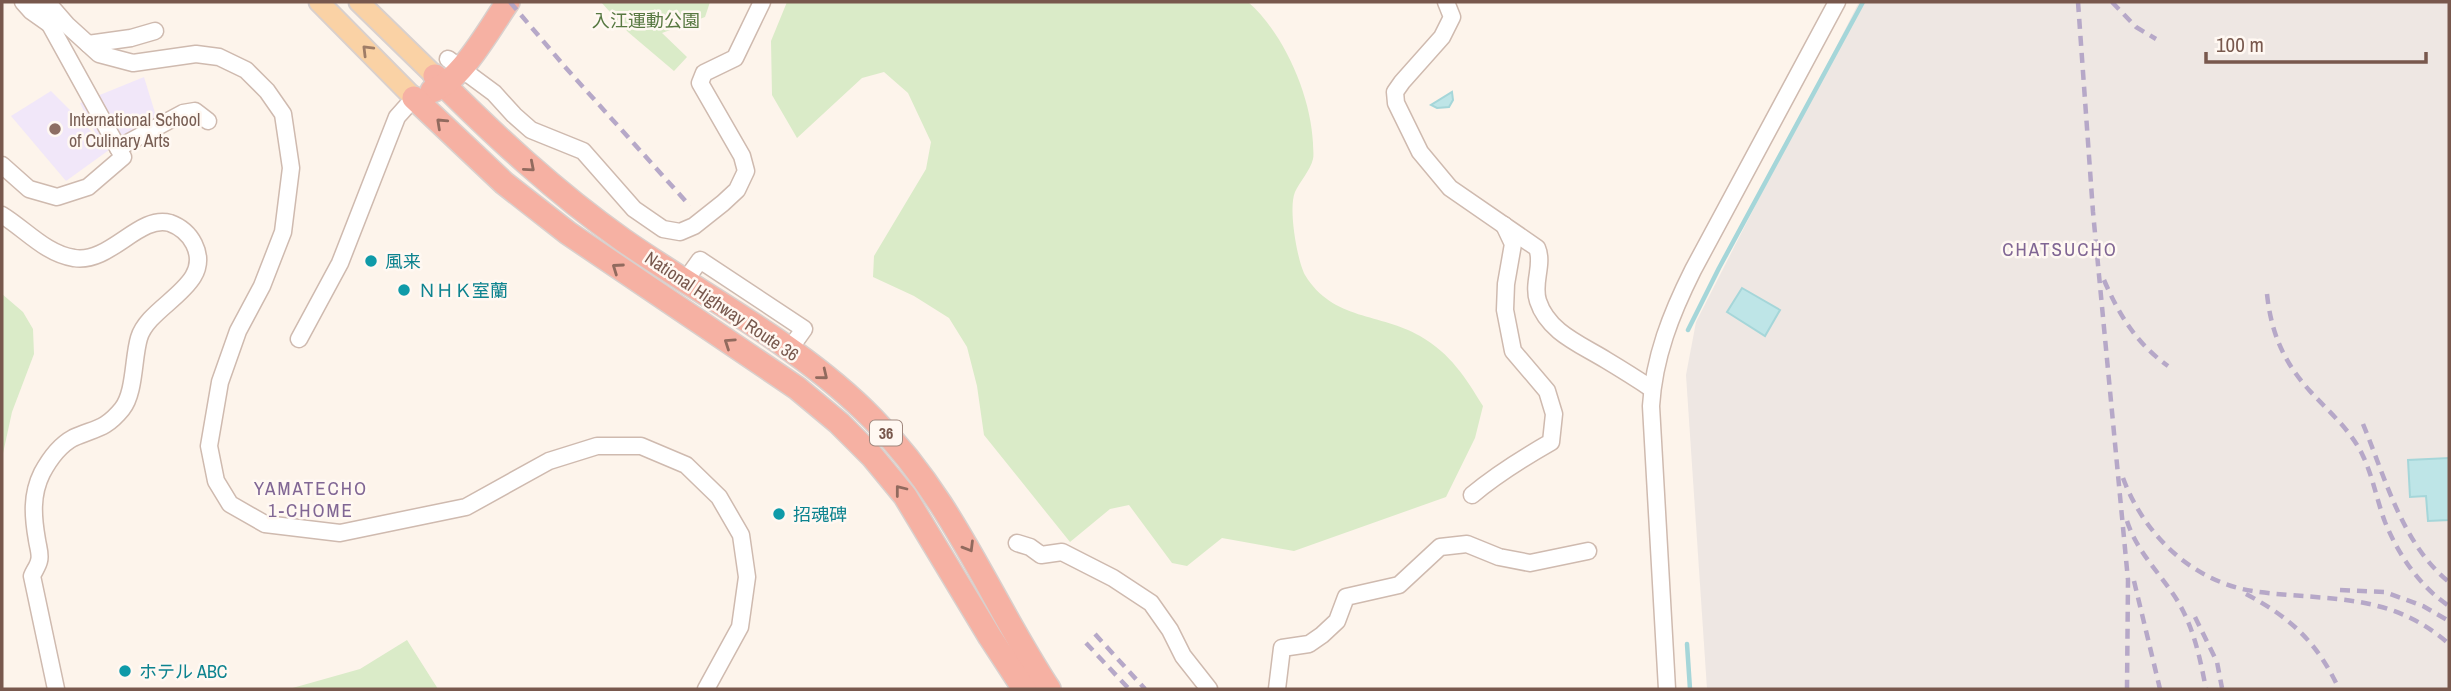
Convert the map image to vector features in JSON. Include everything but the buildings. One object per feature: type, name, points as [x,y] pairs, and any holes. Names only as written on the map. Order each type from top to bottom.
[{"type":"highway","points":[[453,64],[493,2]]},
{"type":"highway","points":[[414,98],[453,64],[508,2]]},
{"type":"highway","name":"National Highway Route 36","points":[[453,64],[487,129],[534,170],[622,239],[789,350],[845,393],[872,418],[924,477],[975,558],[1022,644]]},
{"type":"highway","name":"National Highway Route 36","points":[[414,98],[504,183],[568,233],[796,388],[839,424],[872,456],[905,496],[949,569]]},
{"type":"highway","points":[[949,569],[962,602],[1010,689]]},
{"type":"highway","name":"36","points":[[949,569],[1024,689]]},
{"type":"highway","points":[[1022,644],[1060,689]]},
{"type":"highway","name":"36","points":[[1022,644],[1049,689]]},
{"type":"main road","points":[[319,2],[414,98]]},
{"type":"main road","points":[[359,2],[453,64]]},
{"type":"street","points":[[23,2],[49,23]]},
{"type":"street","points":[[2,165],[29,189],[57,197],[88,187],[123,157],[40,2]]},
{"type":"street","points":[[47,2],[99,54],[133,63],[196,54],[219,57],[246,71],[267,91],[283,114],[290,168],[283,232],[262,286],[238,331],[219,382],[209,446],[216,481],[230,504],[265,524],[340,533],[466,507],[549,461],[597,446],[641,446],[686,465],[719,497],[741,535],[747,577],[740,627],[706,689]]},
{"type":"street","points":[[453,64],[495,93],[531,130],[583,151],[635,209],[663,229],[680,232],[694,226],[723,204],[743,181],[746,171],[742,156],[700,83],[704,73],[735,58],[762,2]]},
{"type":"street","points":[[1446,2],[1452,17],[1442,37],[1395,92],[1396,103],[1420,152],[1450,188],[1537,248],[1541,256],[1535,286],[1542,313],[1561,334],[1652,389]]},
{"type":"street","points":[[1667,689],[1651,406],[1661,343],[1672,311],[1837,2]]},
{"type":"street","points":[[88,44],[131,38],[155,31]]},
{"type":"street","points":[[299,339],[340,263],[397,117],[414,98]]},
{"type":"street","points":[[118,148],[183,113],[195,111],[201,121]]},
{"type":"street","points":[[2,215],[21,227],[43,247],[75,259],[103,254],[152,223],[169,223],[184,230],[197,251],[196,271],[186,286],[150,317],[139,336],[133,377],[124,407],[104,427],[72,439],[56,452],[34,491],[34,520],[40,559],[32,576],[56,689]]},
{"type":"street","points":[[1472,495],[1521,459],[1551,442],[1554,414],[1547,391],[1513,351],[1505,310],[1506,284],[1513,244],[1504,225]]},
{"type":"street","points":[[1017,543],[1030,547],[1041,555],[1062,552],[1113,578],[1151,603],[1184,656],[1209,689]]},
{"type":"street","points":[[1277,689],[1282,649],[1309,644],[1337,621],[1346,597],[1399,585],[1440,547],[1467,544],[1499,557],[1530,562],[1588,551]]},
{"type":"shaded area","points":[[1859,2],[2449,2],[2449,689],[1707,689],[1686,375],[1696,322]]},
{"type":"shaded area","name":"International School of Culinary Arts","points":[[144,77],[156,116],[66,181],[11,116],[51,91],[98,138],[80,103]]},
{"type":"green space","name":"入江運動公園","points":[[601,2],[710,2],[705,17],[662,33],[687,57],[674,71],[628,32]]},
{"type":"green space","points":[[787,2],[1248,2],[1261,15],[1284,48],[1301,86],[1311,125],[1313,159],[1295,192],[1292,210],[1296,246],[1305,275],[1329,301],[1358,314],[1405,329],[1431,343],[1456,367],[1483,406],[1475,438],[1446,497],[1294,551],[1222,538],[1187,566],[1172,563],[1129,505],[1110,509],[1070,542],[984,435],[977,386],[967,347],[949,318],[914,296],[873,277],[874,256],[926,169],[931,142],[908,93],[884,72],[862,78],[797,138],[772,95],[771,41]]},
{"type":"green space","points":[[2,294],[23,312],[33,329],[34,354],[12,412],[2,458]]},
{"type":"green space","points":[[407,640],[438,689],[289,689],[360,669]]},
{"type":"water","points":[[1452,92],[1453,100],[1449,107],[1437,108],[1431,105]]},
{"type":"water","points":[[1742,288],[1780,310],[1765,336],[1727,312]]},
{"type":"water","points":[[2449,458],[2449,520],[2428,521],[2426,496],[2410,497],[2408,460]]},
{"type":"waterway","points":[[1688,330],[1863,2]]},
{"type":"waterway","points":[[1687,644],[1690,689]]},
{"type":"railway","points":[[510,2],[690,206]]},
{"type":"railway","points":[[2078,2],[2093,212],[2128,580],[2127,689]]},
{"type":"railway","points":[[2112,2],[2136,27],[2156,39]]},
{"type":"railway","points":[[2104,280],[2130,328],[2147,348],[2168,366]]},
{"type":"railway","points":[[2267,294],[2275,333],[2285,357],[2300,379],[2346,429],[2358,447],[2370,472],[2385,522],[2403,558],[2419,580],[2449,606]]},
{"type":"railway","points":[[2363,424],[2387,487],[2407,529],[2419,549],[2449,582]]},
{"type":"railway","points":[[2123,478],[2133,500],[2159,538],[2175,554],[2214,579],[2259,592],[2335,599],[2382,607],[2427,627],[2449,644]]},
{"type":"railway","points":[[2127,521],[2143,552],[2188,621],[2196,643],[2206,689]]},
{"type":"railway","points":[[2134,581],[2160,689]]},
{"type":"railway","points":[[2340,590],[2385,592],[2423,606],[2449,621]]},
{"type":"railway","points":[[2246,594],[2276,612],[2301,633],[2322,658],[2339,689]]},
{"type":"railway","points":[[2195,617],[2217,662],[2222,688]]},
{"type":"railway","points":[[1095,634],[1145,689]]},
{"type":"railway","points":[[1086,643],[1129,689]]},
{"type":"place","name":"International School of Culinary Arts","points":[[55,129]]},
{"type":"place","name":"風来","points":[[371,261]]},
{"type":"place","name":"ＮＨＫ室蘭","points":[[404,290]]},
{"type":"place","name":"招魂碑","points":[[779,514]]},
{"type":"place","name":"ホテル ABC","points":[[125,671]]},
{"type":"district","name":"CHATSUCHO","points":[[2060,249]]},
{"type":"district","name":"YAMATECHO 1-CHOME","points":[[311,499]]}]
